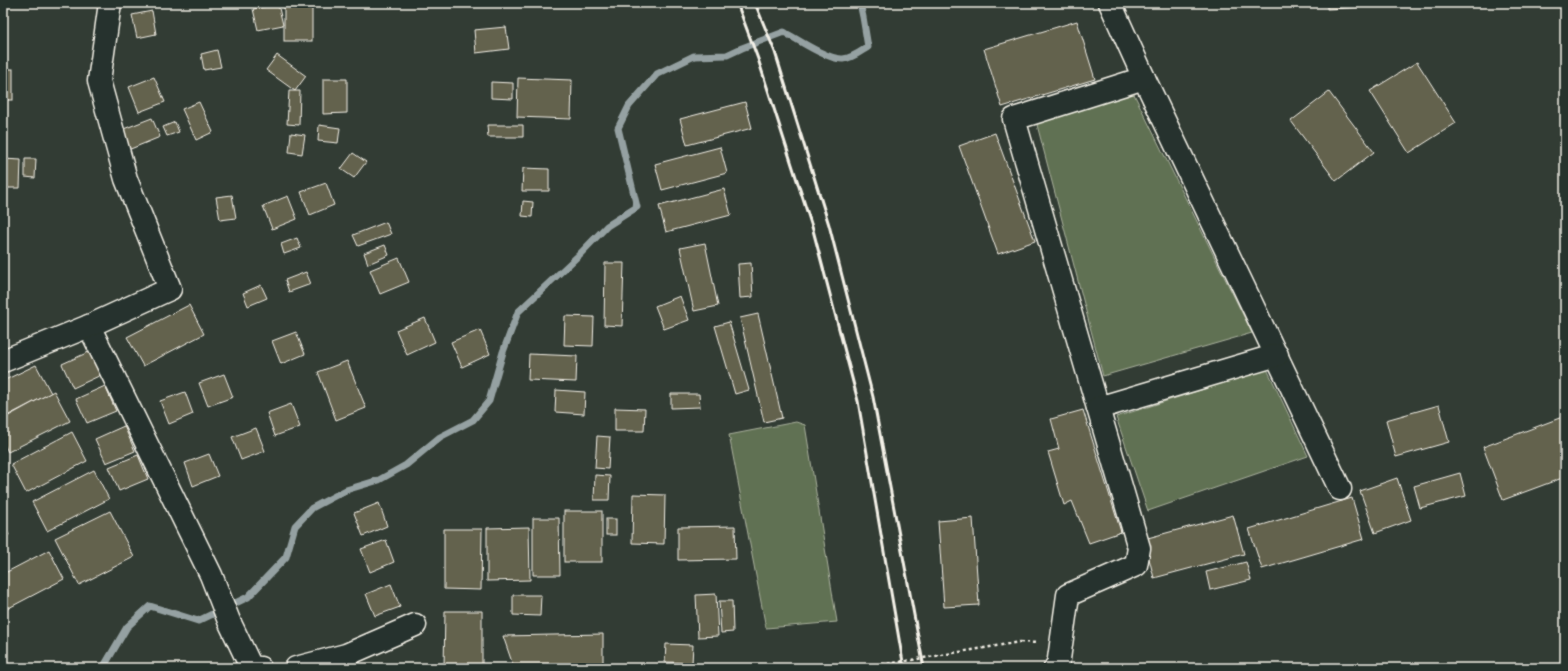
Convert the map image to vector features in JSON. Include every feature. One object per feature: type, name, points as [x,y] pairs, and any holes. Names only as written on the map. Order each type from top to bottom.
[{"type":"street","points":[[3,361],[89,326],[170,289],[126,179],[99,81],[110,3]]},
{"type":"street","points":[[1110,3],[1144,78],[1340,489]]},
{"type":"street","points":[[1055,668],[1058,666],[1068,595],[1136,565],[1139,548],[1014,119],[1144,78]]},
{"type":"street","points":[[89,326],[211,575],[229,621],[251,667],[260,668]]},
{"type":"street","points":[[1098,408],[1277,356]]},
{"type":"street","points":[[296,668],[346,655],[415,625]]},
{"type":"path","points":[[877,668],[881,665],[1020,642]]},
{"type":"green space","points":[[1132,90],[1252,333],[1103,376],[1036,121]]},
{"type":"green space","points":[[1267,369],[1308,456],[1148,511],[1116,417]]},
{"type":"green space","points":[[796,422],[805,425],[837,622],[766,628],[729,435]]},
{"type":"building","points":[[284,3],[312,3],[312,41],[284,41]]},
{"type":"building","points":[[1327,3],[1366,3],[1366,7],[1327,9]]},
{"type":"building","points":[[278,4],[283,25],[258,30],[253,9]]},
{"type":"building","points":[[152,11],[156,34],[137,38],[132,15]]},
{"type":"building","points":[[1077,21],[1095,79],[1002,107],[984,49]]},
{"type":"building","points":[[506,27],[509,49],[476,53],[474,30]]},
{"type":"building","points":[[217,50],[221,67],[204,70],[201,54]]},
{"type":"building","points":[[277,55],[306,76],[295,91],[266,70]]},
{"type":"building","points":[[1417,62],[1456,123],[1409,153],[1370,91]]},
{"type":"building","points":[[3,69],[13,69],[13,100],[3,100]]},
{"type":"building","points":[[154,77],[165,102],[139,112],[129,87]]},
{"type":"building","points":[[518,78],[572,80],[571,119],[517,117]]},
{"type":"building","points":[[323,79],[347,79],[347,113],[323,114]]},
{"type":"building","points":[[491,82],[513,83],[513,99],[491,98]]},
{"type":"building","points":[[289,91],[300,91],[299,125],[287,124]]},
{"type":"building","points":[[1329,92],[1374,152],[1336,181],[1291,121]]},
{"type":"building","points":[[199,102],[213,132],[196,140],[182,109]]},
{"type":"building","points":[[745,102],[752,128],[687,145],[680,119]]},
{"type":"building","points":[[152,118],[160,137],[128,150],[121,130]]},
{"type":"building","points":[[175,122],[179,132],[167,136],[163,127]]},
{"type":"building","points":[[319,125],[340,128],[338,143],[318,141]]},
{"type":"building","points":[[487,125],[523,125],[523,137],[488,137]]},
{"type":"building","points":[[291,133],[305,135],[302,154],[289,152]]},
{"type":"building","points":[[995,133],[1035,241],[998,254],[959,146]]},
{"type":"building","points":[[720,147],[727,173],[662,190],[655,164]]},
{"type":"building","points":[[353,153],[366,162],[354,178],[341,169]]},
{"type":"building","points":[[3,159],[21,160],[20,188],[3,188]]},
{"type":"building","points":[[25,159],[36,159],[35,178],[25,177]]},
{"type":"building","points":[[523,168],[549,169],[549,191],[522,191]]},
{"type":"building","points":[[326,183],[334,205],[310,215],[301,192]]},
{"type":"building","points":[[724,189],[731,215],[666,232],[659,206]]},
{"type":"building","points":[[232,195],[236,218],[220,220],[216,197]]},
{"type":"building","points":[[288,196],[297,219],[272,229],[263,206]]},
{"type":"building","points":[[523,201],[533,202],[532,217],[522,216]]},
{"type":"building","points":[[386,222],[391,234],[358,246],[353,235]]},
{"type":"building","points":[[297,238],[301,248],[284,254],[281,244]]},
{"type":"building","points":[[705,243],[718,306],[694,311],[680,248]]},
{"type":"building","points":[[385,245],[389,255],[368,264],[364,253]]},
{"type":"building","points":[[399,258],[409,282],[380,294],[370,270]]},
{"type":"building","points":[[605,263],[624,263],[622,326],[604,325]]},
{"type":"building","points":[[751,263],[753,297],[740,298],[738,264]]},
{"type":"building","points":[[306,272],[311,284],[289,292],[285,280]]},
{"type":"building","points":[[261,285],[267,298],[248,306],[243,293]]},
{"type":"building","points":[[680,296],[689,320],[664,329],[655,306]]},
{"type":"building","points":[[189,305],[204,334],[143,366],[127,337]]},
{"type":"building","points":[[758,314],[782,418],[764,422],[740,318]]},
{"type":"building","points":[[565,316],[594,317],[593,346],[564,345]]},
{"type":"building","points":[[425,318],[435,342],[407,355],[396,330]]},
{"type":"building","points":[[729,322],[749,390],[735,394],[715,326]]},
{"type":"building","points":[[480,330],[490,354],[462,367],[451,342]]},
{"type":"building","points":[[296,332],[305,354],[281,364],[272,341]]},
{"type":"building","points":[[91,351],[101,375],[73,388],[62,364]]},
{"type":"building","points":[[529,354],[577,356],[576,382],[528,380]]},
{"type":"building","points":[[347,361],[366,408],[336,420],[318,372]]},
{"type":"building","points":[[36,365],[51,393],[3,418],[3,381]]},
{"type":"building","points":[[224,374],[233,397],[208,406],[199,383]]},
{"type":"building","points":[[105,386],[116,411],[87,423],[76,399]]},
{"type":"building","points":[[556,390],[585,392],[584,414],[555,412]]},
{"type":"building","points":[[54,391],[70,421],[8,452],[3,442],[3,419]]},
{"type":"building","points":[[185,392],[193,414],[169,424],[160,401]]},
{"type":"building","points":[[671,394],[699,394],[700,407],[671,408]]},
{"type":"building","points":[[291,404],[300,427],[275,436],[267,413]]},
{"type":"building","points":[[1439,405],[1449,442],[1396,457],[1386,420]]},
{"type":"building","points":[[615,408],[645,409],[644,431],[615,431]]},
{"type":"building","points":[[1083,410],[1121,532],[1089,543],[1072,501],[1064,505],[1048,452],[1059,449],[1051,419]]},
{"type":"building","points":[[1565,416],[1565,477],[1503,500],[1483,447]]},
{"type":"building","points":[[124,426],[135,451],[106,463],[95,439]]},
{"type":"building","points":[[256,428],[265,451],[241,460],[232,437]]},
{"type":"building","points":[[72,432],[87,461],[26,493],[11,464]]},
{"type":"building","points":[[597,436],[610,437],[608,469],[595,468]]},
{"type":"building","points":[[209,454],[218,476],[193,486],[185,463]]},
{"type":"building","points":[[138,455],[148,479],[119,491],[109,467]]},
{"type":"building","points":[[94,470],[109,499],[47,531],[32,502]]},
{"type":"building","points":[[1460,473],[1466,496],[1420,508],[1414,486]]},
{"type":"building","points":[[595,475],[610,476],[609,500],[594,500]]},
{"type":"building","points":[[1397,478],[1411,520],[1375,533],[1360,491]]},
{"type":"building","points":[[633,494],[665,495],[664,544],[632,543]]},
{"type":"building","points":[[1352,498],[1364,539],[1262,569],[1249,529]]},
{"type":"building","points":[[379,503],[387,526],[363,536],[354,513]]},
{"type":"building","points":[[110,511],[134,557],[79,585],[55,538]]},
{"type":"building","points":[[564,511],[602,511],[602,562],[564,562]]},
{"type":"building","points":[[1233,515],[1244,554],[1154,578],[1144,539]]},
{"type":"building","points":[[533,518],[559,518],[560,575],[533,575]]},
{"type":"building","points":[[973,518],[979,605],[944,607],[938,521]]},
{"type":"building","points":[[606,519],[616,519],[616,535],[606,535]]},
{"type":"building","points":[[3,523],[9,535],[3,538]]},
{"type":"building","points":[[735,526],[736,559],[678,560],[678,527]]},
{"type":"building","points":[[529,527],[530,580],[487,581],[487,528]]},
{"type":"building","points":[[444,529],[482,529],[481,590],[444,589]]},
{"type":"building","points":[[386,540],[394,562],[370,572],[361,549]]},
{"type":"building","points":[[49,550],[64,579],[3,611],[3,574]]},
{"type":"building","points":[[1246,562],[1251,580],[1210,590],[1206,572]]},
{"type":"building","points":[[391,584],[400,607],[375,616],[366,594]]},
{"type":"building","points":[[716,594],[718,636],[698,637],[696,595]]},
{"type":"building","points":[[513,595],[541,595],[540,616],[513,615]]},
{"type":"building","points":[[719,601],[732,601],[733,632],[721,633]]},
{"type":"building","points":[[445,611],[482,611],[482,668],[444,668]]},
{"type":"building","points":[[603,634],[603,668],[514,668],[503,636]]},
{"type":"building","points":[[666,644],[693,645],[692,663],[665,662]]},
{"type":"waterway","points":[[103,668],[127,627],[150,606],[198,621],[248,597],[286,557],[295,526],[312,508],[346,490],[379,480],[406,465],[440,437],[473,420],[489,401],[503,352],[518,312],[579,255],[607,226],[637,207],[618,128],[629,106],[657,74],[694,56],[727,55],[784,32],[821,53],[843,59],[850,57],[868,47],[860,3]]},
{"type":"railway","points":[[737,3],[758,59],[813,230],[858,401],[904,668]]},
{"type":"railway","points":[[755,3],[775,52],[829,225],[873,397],[924,668]]}]
